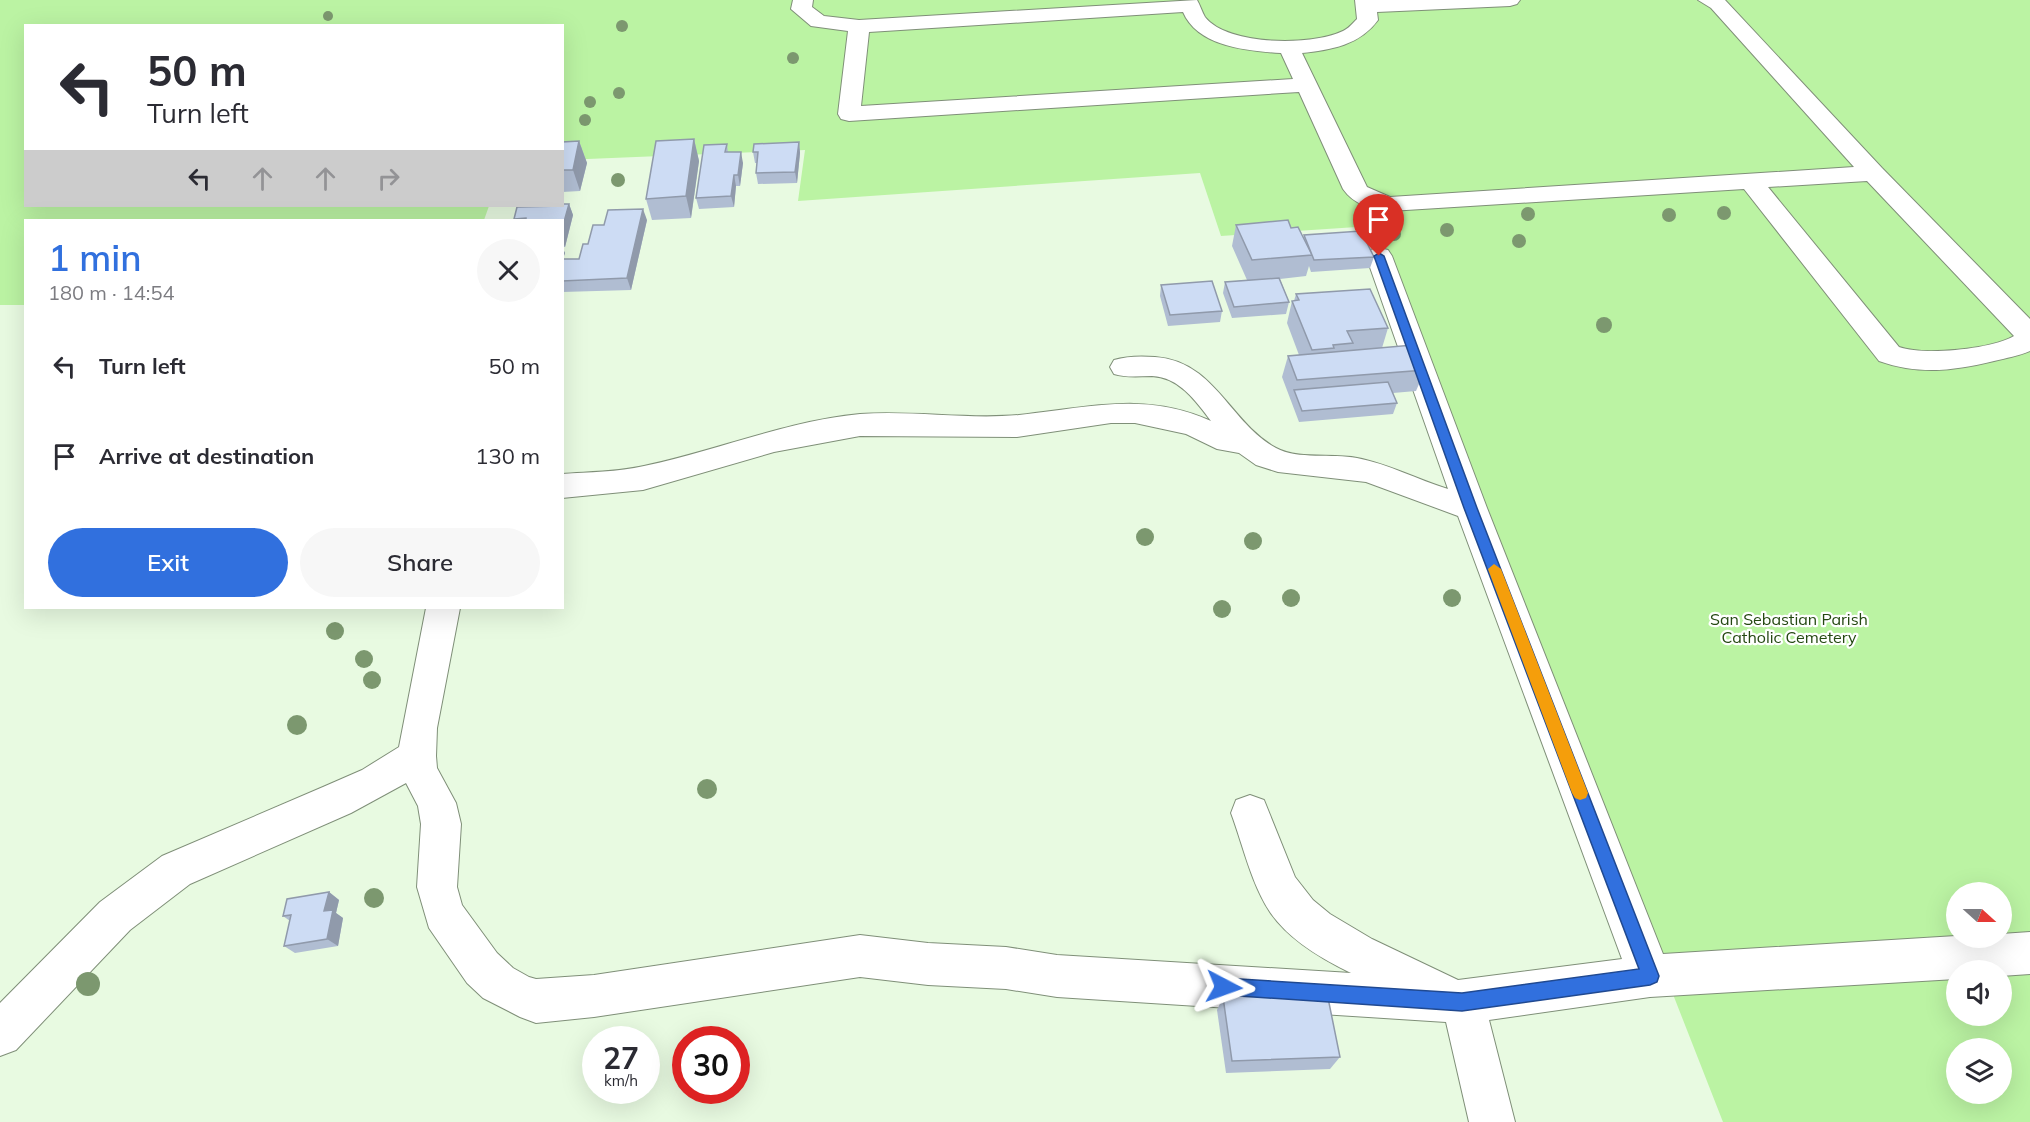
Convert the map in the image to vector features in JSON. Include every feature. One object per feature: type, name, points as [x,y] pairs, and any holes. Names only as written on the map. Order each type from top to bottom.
[{"type":"street","points":[[803,0],[801,9],[818,22],[859,26],[1187,3],[1196,19],[1212,31],[1261,47],[1290,49],[1341,40],[1363,25],[1367,19],[1366,3],[1510,0]]},
{"type":"street","points":[[1708,0],[1718,4],[1873,173],[2030,338],[2018,346],[1927,363],[1902,360],[1890,354],[1749,179]]},
{"type":"street","points":[[859,26],[849,114],[1305,86]]},
{"type":"street","points":[[1290,49],[1305,86],[1355,189],[1376,202],[1390,204],[1749,179],[1873,173]]},
{"type":"street","points":[[1379,256],[1471,508],[1650,976]]},
{"type":"street","points":[[1124,367],[1163,368],[1189,377],[1248,443],[1267,457],[1286,462],[1360,469],[1471,508]]},
{"type":"street","points":[[564,486],[643,478],[783,439],[860,425],[1017,426],[1111,413],[1135,413],[1193,426],[1228,441],[1248,443]]},
{"type":"street","points":[[443,609],[419,728],[417,756],[419,771],[437,803],[441,824],[437,887],[444,914],[482,968],[498,983],[520,996],[536,1001],[594,996],[860,956],[896,958],[928,964],[1006,968],[1057,976],[1462,1002],[1650,976],[2030,953]]},
{"type":"street","points":[[0,1034],[115,916],[176,870],[337,800],[375,782],[417,756]]},
{"type":"street","points":[[1250,813],[1284,898],[1310,924],[1375,964],[1462,1002]]},
{"type":"street","points":[[1462,1002],[1492,1122]]},
{"type":"green space","name":"San Sebastian Parish Catholic Cemetery","points":[[0,0],[2030,0],[2030,1122],[1723,1122],[1372,226],[1221,236],[1200,173],[798,201],[805,150],[564,160],[564,24],[24,24],[24,207],[489,207],[484,219],[24,219],[24,305],[0,305]]},
{"type":"building","points":[[694,139],[686,196],[646,199],[656,141]]},
{"type":"building","points":[[579,141],[573,170],[564,170],[564,142]]},
{"type":"building","points":[[799,142],[795,172],[756,173],[758,152],[753,152],[754,144]]},
{"type":"building","points":[[727,144],[725,152],[741,152],[738,175],[734,175],[731,196],[696,198],[704,145]]},
{"type":"building","points":[[564,204],[569,204],[564,222],[564,219],[514,219],[517,207],[564,207]]},
{"type":"building","points":[[643,209],[627,278],[564,281],[564,259],[579,259],[583,244],[588,244],[593,225],[604,225],[608,210]]},
{"type":"building","points":[[1288,220],[1291,228],[1298,227],[1312,255],[1252,260],[1236,225]]},
{"type":"building","points":[[1361,231],[1374,257],[1314,260],[1304,235]]},
{"type":"building","points":[[1279,278],[1289,302],[1234,307],[1225,282]]},
{"type":"building","points":[[1212,281],[1222,311],[1170,315],[1161,285]]},
{"type":"building","points":[[1370,289],[1388,328],[1347,331],[1353,343],[1312,350],[1292,301],[1299,300],[1296,294]]},
{"type":"building","points":[[1413,345],[1425,370],[1297,380],[1288,356]]},
{"type":"building","points":[[1388,382],[1397,403],[1302,411],[1294,390]]},
{"type":"building","points":[[329,892],[324,911],[333,910],[327,939],[284,946],[291,915],[283,916],[287,899]]},
{"type":"building","points":[[1327,993],[1340,1057],[1232,1061],[1223,997]]},
{"type":"slow traffic","points":[[1494,569],[1580,793]]},
{"type":"route","points":[[1224,987],[1462,1002],[1650,976],[1471,508],[1379,256]]}]
